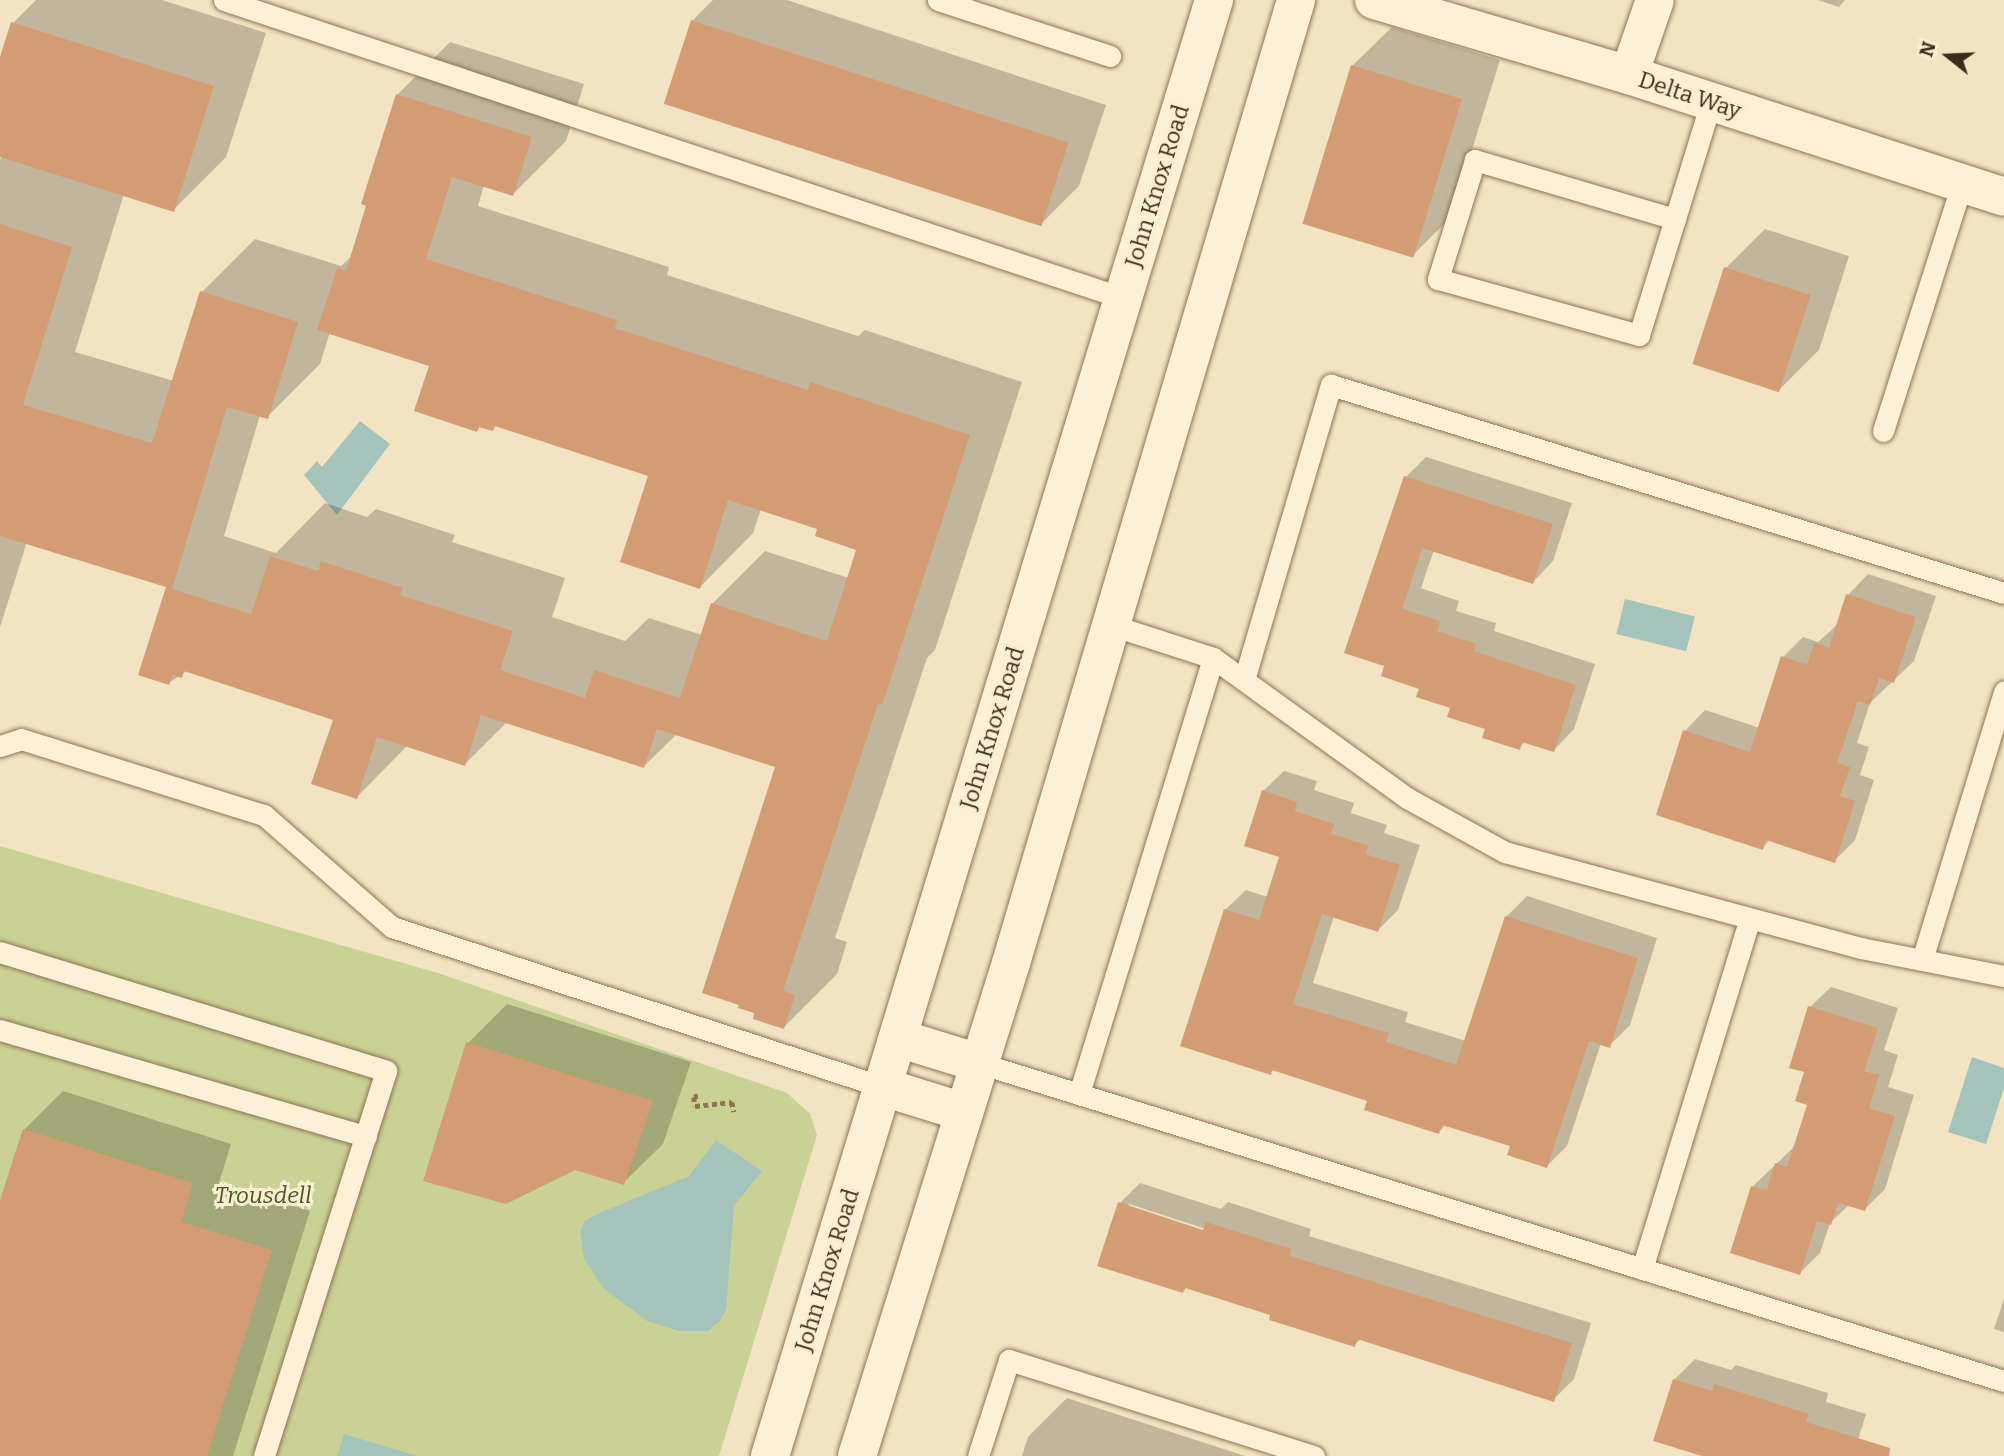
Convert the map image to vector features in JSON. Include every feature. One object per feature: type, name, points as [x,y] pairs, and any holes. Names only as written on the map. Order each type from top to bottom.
[{"type":"main road","name":"John Knox Road","points":[[771,1456],[1214,0]]},
{"type":"main road","points":[[857,1456],[979,1063],[1296,0]]},
{"type":"main road","name":"Delta Way","points":[[1374,0],[1629,75],[2004,197]]},
{"type":"main road","points":[[1629,75],[1654,0]]},
{"type":"main road","points":[[898,1038],[979,1063]]},
{"type":"main road","points":[[883,1087],[964,1112]]},
{"type":"lane","points":[[224,0],[1123,298]]},
{"type":"lane","points":[[938,0],[1110,56]]},
{"type":"lane","points":[[1675,219],[1475,160],[1438,279],[1639,335],[1712,102]]},
{"type":"lane","points":[[1883,431],[1962,184]]},
{"type":"lane","points":[[1244,680],[1331,385],[2004,593]]},
{"type":"lane","points":[[1111,625],[1213,659],[1407,798],[1505,852],[1750,919],[1922,960],[2004,976]]},
{"type":"lane","points":[[1079,1094],[1213,659]]},
{"type":"lane","points":[[1922,960],[2004,691]]},
{"type":"lane","points":[[0,746],[21,739],[264,815],[392,928],[883,1087]]},
{"type":"lane","points":[[1642,1269],[1750,919]]},
{"type":"lane","points":[[0,952],[386,1071],[264,1456]]},
{"type":"lane","points":[[0,1030],[366,1136]]},
{"type":"lane","points":[[979,1063],[2004,1381]]},
{"type":"lane","points":[[978,1456],[1009,1360],[1314,1456]]},
{"type":"path","points":[[698,1096],[694,1097],[695,1105],[732,1102],[734,1112]]},
{"type":"green space","name":"Trousdell","points":[[0,846],[441,974],[787,1093],[810,1114],[817,1135],[719,1456],[0,1456]]},
{"type":"water","points":[[360,421],[390,444],[337,515],[304,475],[317,461],[322,467]]},
{"type":"water","points":[[1625,599],[1695,616],[1686,651],[1616,634]]},
{"type":"water","points":[[1972,1057],[2004,1068],[2004,1088],[1986,1144],[1948,1132]]},
{"type":"water","points":[[716,1140],[762,1171],[734,1206],[726,1310],[719,1322],[708,1331],[679,1331],[647,1321],[603,1288],[584,1258],[580,1231],[585,1221],[595,1215],[689,1176]]},
{"type":"water","points":[[344,1434],[417,1456],[337,1456]]},
{"type":"building","points":[[691,20],[1069,143],[1041,226],[664,104]]},
{"type":"building","points":[[11,22],[214,86],[174,212],[0,157],[0,57]]},
{"type":"building","points":[[1351,65],[1462,99],[1413,258],[1302,224]]},
{"type":"building","points":[[396,94],[532,137],[513,196],[452,177],[426,259],[617,320],[615,328],[808,390],[810,382],[970,435],[882,705],[878,704],[783,991],[795,995],[784,1029],[753,1019],[754,1013],[738,1008],[739,1005],[702,993],[775,767],[657,729],[644,768],[481,715],[465,766],[377,737],[357,799],[311,784],[333,720],[184,671],[182,678],[173,675],[169,685],[138,675],[166,587],[0,536],[0,224],[72,247],[23,405],[152,443],[200,291],[298,322],[268,419],[227,407],[172,589],[251,614],[270,556],[318,571],[321,561],[403,588],[400,595],[513,631],[500,670],[585,698],[594,670],[680,698],[711,603],[827,641],[856,550],[815,536],[817,529],[728,500],[700,589],[620,562],[648,476],[495,426],[493,431],[479,427],[477,432],[414,411],[429,366],[317,330],[337,268],[346,271],[366,206],[361,204]]},
{"type":"building","points":[[1724,267],[1811,295],[1779,392],[1692,364]]},
{"type":"building","points":[[1404,476],[1553,524],[1533,584],[1422,548],[1402,609],[1440,621],[1437,631],[1476,644],[1474,651],[1576,685],[1554,752],[1522,742],[1520,750],[1482,738],[1485,729],[1447,717],[1450,708],[1416,697],[1419,689],[1381,676],[1384,666],[1344,653]]},
{"type":"building","points":[[1846,594],[1916,617],[1894,683],[1879,678],[1870,705],[1858,701],[1837,763],[1850,767],[1840,796],[1855,801],[1835,863],[1766,840],[1763,850],[1656,815],[1683,730],[1750,752],[1781,656],[1807,665],[1814,643],[1829,648]]},
{"type":"building","points":[[1262,790],[1297,802],[1295,811],[1334,824],[1331,834],[1368,845],[1365,854],[1400,865],[1378,932],[1322,914],[1293,1004],[1389,1033],[1386,1042],[1456,1065],[1505,916],[1638,958],[1610,1048],[1589,1041],[1547,1168],[1507,1155],[1510,1146],[1442,1125],[1439,1134],[1364,1110],[1367,1101],[1272,1070],[1271,1075],[1180,1046],[1224,909],[1259,920],[1279,857],[1244,846]]},
{"type":"building","points":[[1808,1006],[1878,1028],[1864,1071],[1879,1075],[1869,1108],[1895,1116],[1865,1211],[1838,1203],[1831,1225],[1817,1221],[1800,1275],[1730,1253],[1751,1186],[1767,1190],[1775,1163],[1787,1167],[1807,1105],[1795,1101],[1804,1072],[1789,1068]]},
{"type":"building","points":[[466,1042],[653,1101],[624,1185],[575,1170],[506,1204],[423,1181]]},
{"type":"building","points":[[23,1129],[193,1183],[181,1222],[272,1250],[207,1456],[0,1456],[0,1200]]},
{"type":"building","points":[[1118,1202],[1203,1230],[1206,1222],[1292,1249],[1290,1256],[1572,1343],[1554,1402],[1357,1339],[1355,1347],[1269,1320],[1270,1315],[1185,1288],[1183,1293],[1097,1266]]},
{"type":"building","points":[[1673,1379],[1712,1391],[1714,1384],[1809,1414],[1806,1422],[1890,1448],[1889,1456],[1702,1456],[1653,1441]]}]
